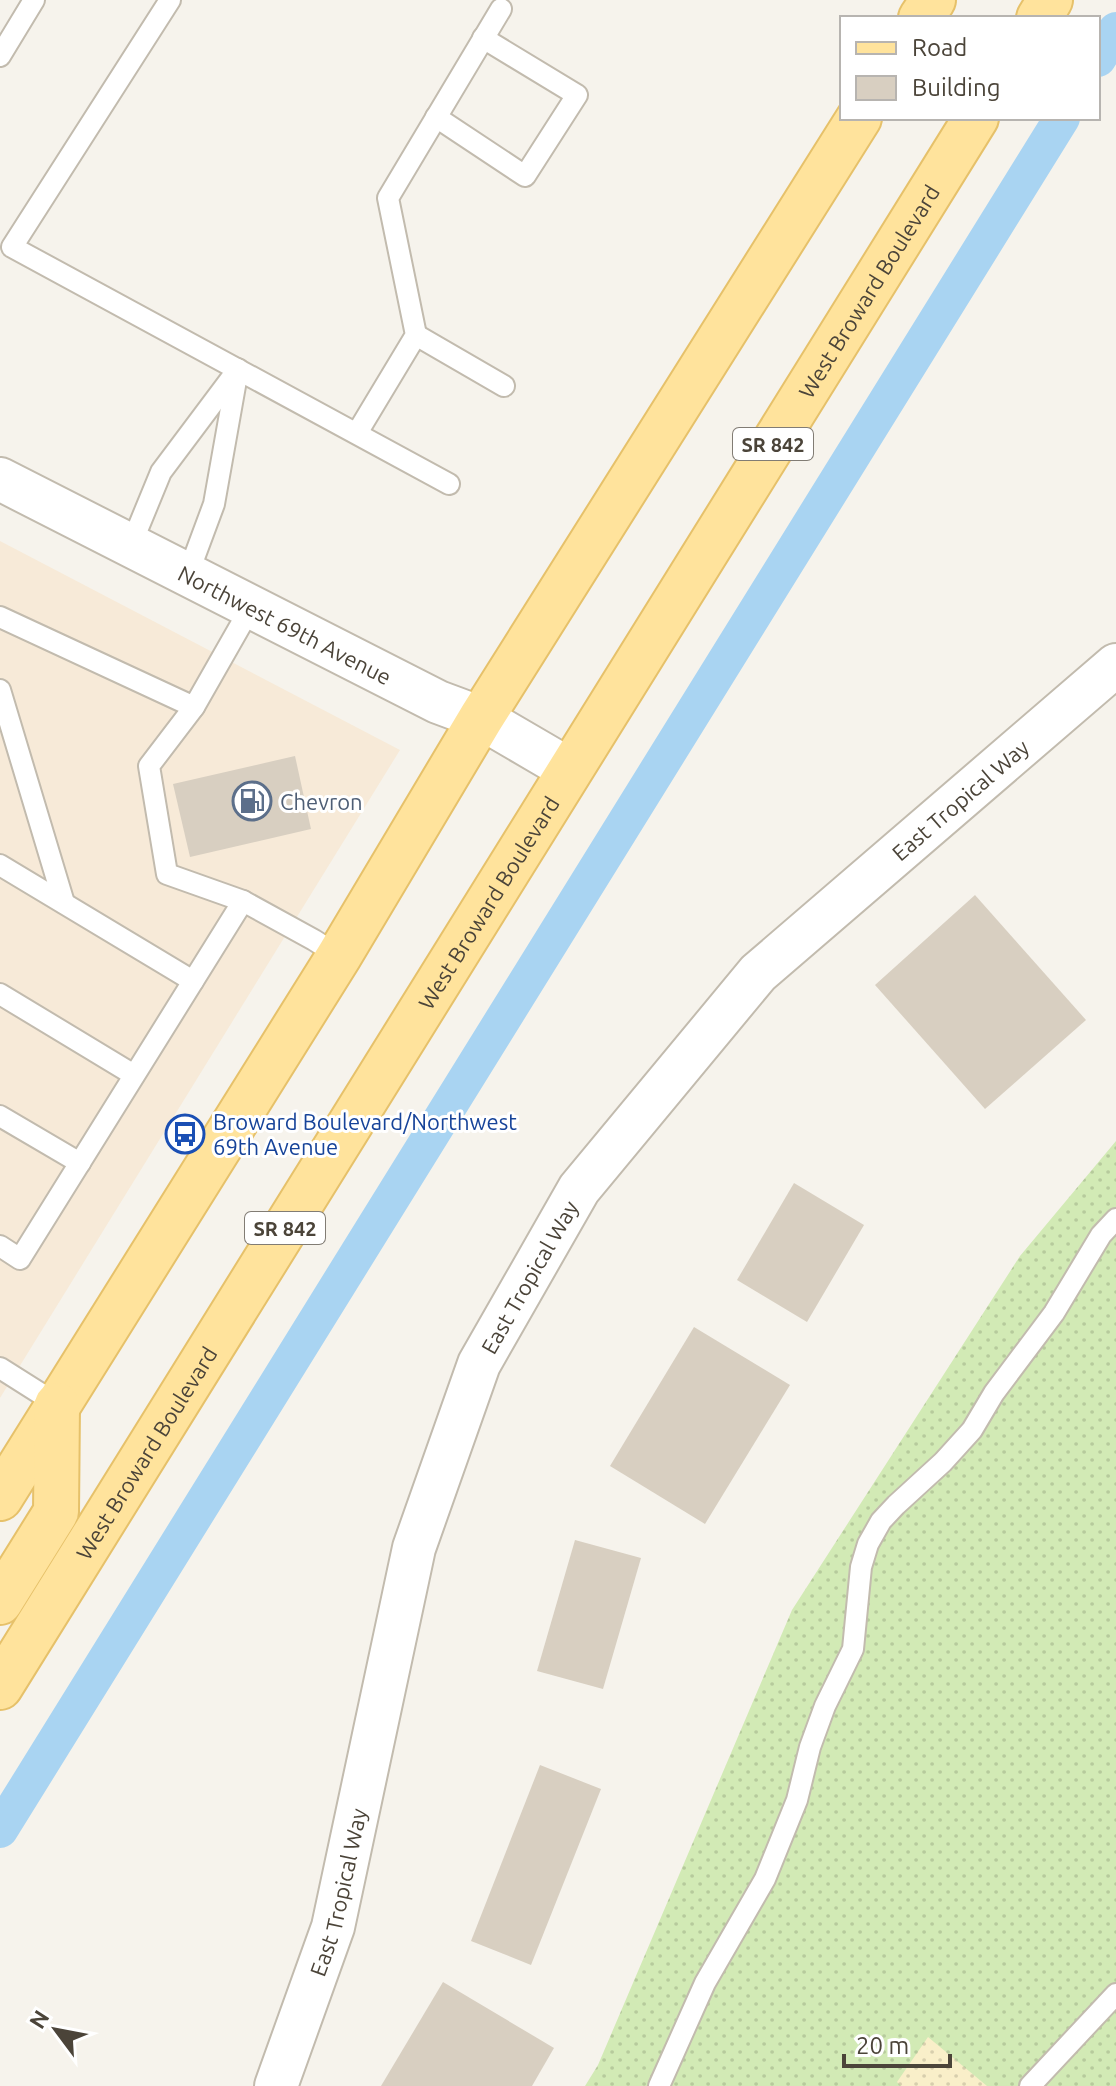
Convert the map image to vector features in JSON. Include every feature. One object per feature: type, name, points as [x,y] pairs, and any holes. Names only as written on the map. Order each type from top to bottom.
[{"type":"main road","points":[[0,1498],[339,956],[481,718],[858,120]]},
{"type":"main road","name":"West Broward Boulevard","points":[[0,1687],[975,120]]},
{"type":"main road","points":[[0,1602],[56,1512],[57,1404]]},
{"type":"street","name":"Northwest 69th Avenue","points":[[0,479],[438,702],[481,718],[570,770]]},
{"type":"street","name":"East Tropical Way","points":[[276,2086],[333,1927],[414,1548],[479,1364],[579,1189],[758,973],[1116,665]]},
{"type":"lane","points":[[0,56],[34,0]]},
{"type":"lane","points":[[170,0],[12,247],[449,484]]},
{"type":"lane","points":[[357,433],[416,335],[388,198],[501,9]]},
{"type":"lane","points":[[436,117],[525,176],[577,95],[483,38]]},
{"type":"lane","points":[[416,335],[504,386]]},
{"type":"lane","points":[[131,545],[161,472],[238,369]]},
{"type":"lane","points":[[188,574],[214,504],[238,369]]},
{"type":"lane","points":[[251,607],[194,707],[149,766],[167,874],[243,901],[339,956]]},
{"type":"lane","points":[[0,617],[194,707]]},
{"type":"lane","points":[[0,690],[64,903]]},
{"type":"lane","points":[[0,865],[193,981]]},
{"type":"lane","points":[[0,1246],[20,1259],[243,901]]},
{"type":"lane","points":[[0,994],[134,1075]]},
{"type":"lane","points":[[0,1116],[80,1163]]},
{"type":"lane","points":[[659,2086],[705,1983],[765,1879],[797,1800],[820,1720],[853,1649],[861,1567],[868,1544],[889,1513],[972,1430],[994,1393],[1054,1313],[1101,1235],[1116,1219]]},
{"type":"lane","points":[[0,1368],[57,1404]]},
{"type":"lane","points":[[1030,2086],[1116,1994]]},
{"type":"shaded area","points":[[0,541],[400,750],[0,1398]]},
{"type":"green space","points":[[1116,1141],[1116,2086],[585,2086],[598,2065],[792,1610],[1020,1256]]},
{"type":"sand","points":[[928,2037],[987,2086],[901,2086],[897,2082]]},
{"type":"building","points":[[295,756],[311,829],[190,857],[173,784]]},
{"type":"building","points":[[975,895],[1086,1020],[985,1109],[875,985]]},
{"type":"building","points":[[794,1183],[864,1225],[807,1322],[737,1280]]},
{"type":"building","points":[[694,1327],[790,1385],[705,1524],[610,1466]]},
{"type":"building","points":[[575,1540],[641,1558],[603,1689],[537,1671]]},
{"type":"building","points":[[540,1765],[601,1789],[531,1965],[471,1941]]},
{"type":"building","points":[[443,1982],[554,2048],[532,2086],[381,2086]]},
{"type":"waterway","points":[[1100,56],[1116,30]]},
{"type":"waterway","points":[[0,1830],[1061,120]]},
{"type":"place","name":"Chevron","points":[[252,801]]},
{"type":"place","name":"Broward Boulevard/Northwest 69th Avenue","points":[[185,1134]]}]
